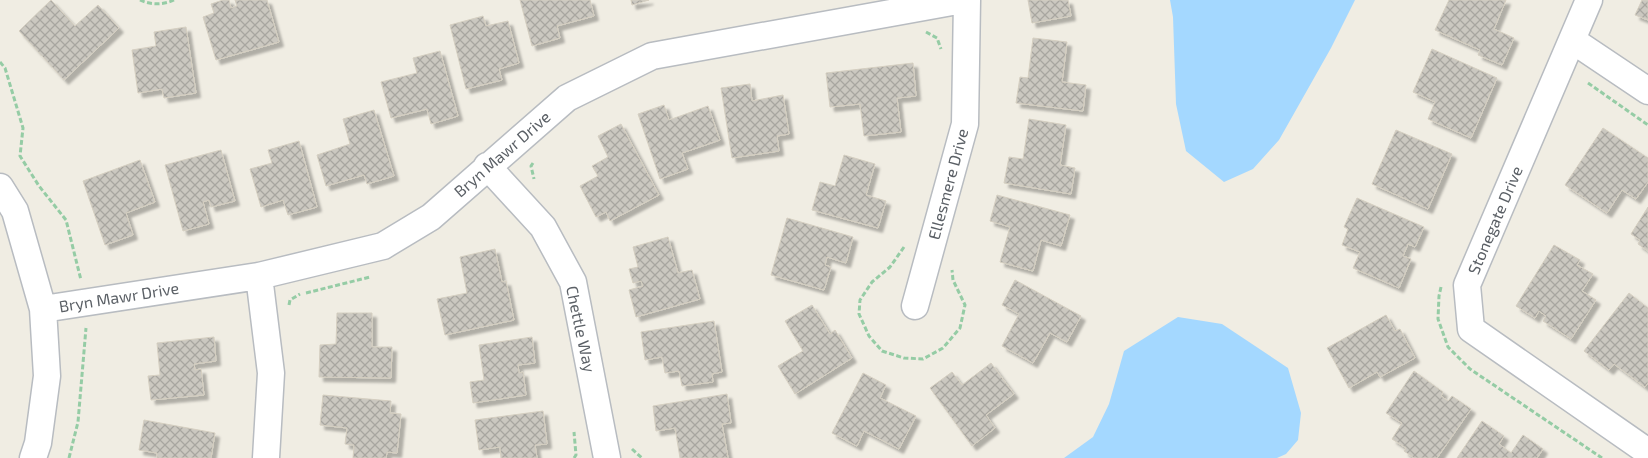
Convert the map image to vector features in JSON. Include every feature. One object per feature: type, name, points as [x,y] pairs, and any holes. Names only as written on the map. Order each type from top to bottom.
[{"type":"street","name":"Bryn Mawr Drive","points":[[43,309],[259,276],[383,246],[431,217],[487,166],[567,98],[652,56],[965,0]]},
{"type":"street","name":"Ellesmere Drive","points":[[915,306],[965,124],[965,0]]},
{"type":"street","name":"Stonegate Drive","points":[[1589,0],[1467,285],[1471,328],[1648,452]]},
{"type":"street","points":[[1572,40],[1648,91]]},
{"type":"street","name":"Chettle Way","points":[[487,166],[543,228],[573,282],[617,452]]},
{"type":"street","points":[[0,187],[15,211],[43,309],[47,376],[38,443],[33,458]]},
{"type":"street","points":[[259,276],[271,373],[266,458]]},
{"type":"path","points":[[140,0],[148,4],[174,0]]},
{"type":"path","points":[[925,31],[937,38],[942,54]]},
{"type":"path","points":[[0,62],[5,68],[23,128],[20,156],[39,186],[66,220],[79,270],[86,324],[78,422],[69,458]]},
{"type":"path","points":[[1582,78],[1648,125]]},
{"type":"path","points":[[534,180],[531,166],[535,160]]},
{"type":"path","points":[[906,240],[904,248],[890,267],[872,282],[860,300],[860,314],[869,336],[882,351],[904,358],[923,359],[943,348],[960,328],[965,305],[953,280],[952,263]]},
{"type":"path","points":[[288,309],[290,300],[298,294],[330,288],[374,275]]},
{"type":"path","points":[[574,427],[576,456],[574,458]]},
{"type":"path","points":[[617,452],[642,458]]},
{"type":"water","points":[[1170,0],[1355,0],[1331,48],[1279,140],[1253,169],[1224,182],[1186,151],[1176,104],[1173,17]]},
{"type":"water","points":[[1178,317],[1222,324],[1288,368],[1301,413],[1298,440],[1286,454],[1277,458],[1064,458],[1093,437],[1109,404],[1124,351]]},
{"type":"building","points":[[51,0],[75,26],[98,5],[119,28],[64,80],[19,31]]},
{"type":"building","points":[[229,0],[231,8],[237,6],[235,0],[267,0],[279,42],[216,60],[203,17],[214,13],[211,4]]},
{"type":"building","points":[[520,0],[590,0],[594,16],[557,26],[560,38],[532,46]]},
{"type":"building","points":[[631,0],[649,0],[632,5]]},
{"type":"building","points":[[1028,0],[1068,0],[1071,16],[1032,23]]},
{"type":"building","points":[[1449,0],[1506,0],[1494,29],[1514,38],[1502,65],[1478,55],[1480,50],[1435,30]]},
{"type":"building","points":[[1642,0],[1648,0],[1648,20],[1635,15]]},
{"type":"building","points":[[483,16],[486,26],[508,21],[519,63],[499,69],[502,80],[466,89],[450,25]]},
{"type":"building","points":[[186,27],[196,93],[164,98],[162,89],[138,93],[132,50],[156,46],[154,32]]},
{"type":"building","points":[[1033,38],[1067,42],[1062,82],[1086,85],[1083,111],[1016,103],[1020,77],[1028,78]]},
{"type":"building","points":[[1432,49],[1497,78],[1471,138],[1428,119],[1435,102],[1413,92]]},
{"type":"building","points":[[440,51],[458,116],[431,124],[427,109],[391,118],[381,82],[417,73],[413,58]]},
{"type":"building","points":[[913,63],[916,96],[897,98],[901,132],[864,136],[860,104],[830,107],[826,73]]},
{"type":"building","points":[[750,84],[752,101],[783,95],[789,134],[777,136],[779,151],[732,158],[721,88]]},
{"type":"building","points":[[664,105],[669,120],[708,106],[720,140],[682,153],[688,169],[660,179],[638,114]]},
{"type":"building","points":[[374,110],[394,176],[367,184],[364,175],[326,186],[317,155],[350,144],[343,119]]},
{"type":"building","points":[[1029,119],[1066,125],[1060,165],[1075,168],[1071,194],[1004,183],[1009,157],[1023,159]]},
{"type":"building","points":[[621,124],[659,195],[610,221],[606,212],[596,217],[580,186],[598,176],[592,166],[608,157],[598,136]]},
{"type":"building","points":[[1603,128],[1648,158],[1648,182],[1636,199],[1622,190],[1607,213],[1565,185]]},
{"type":"building","points":[[1396,130],[1452,154],[1428,209],[1372,184]]},
{"type":"building","points":[[299,141],[317,207],[288,215],[283,200],[261,207],[250,169],[272,163],[268,150]]},
{"type":"building","points":[[221,150],[235,201],[211,207],[209,200],[203,202],[209,224],[183,231],[165,165]]},
{"type":"building","points":[[844,155],[875,164],[866,195],[886,201],[878,228],[812,210],[820,182],[835,186]]},
{"type":"building","points":[[140,160],[155,202],[126,213],[133,235],[105,245],[83,181]]},
{"type":"building","points":[[997,195],[1070,215],[1061,246],[1041,240],[1033,271],[1000,262],[1010,227],[990,221]]},
{"type":"building","points":[[1357,198],[1424,227],[1415,247],[1408,244],[1403,256],[1411,259],[1399,288],[1353,268],[1360,252],[1342,245],[1348,229],[1344,227]]},
{"type":"building","points":[[1648,207],[1648,251],[1638,244],[1640,240],[1631,234]]},
{"type":"building","points":[[787,218],[853,237],[846,263],[827,257],[825,265],[831,267],[824,290],[771,275]]},
{"type":"building","points":[[668,237],[678,273],[692,270],[700,299],[636,317],[629,290],[643,286],[641,281],[633,283],[629,269],[638,267],[633,247]]},
{"type":"building","points":[[1554,245],[1580,260],[1577,265],[1593,274],[1582,291],[1596,300],[1571,339],[1543,321],[1546,316],[1539,311],[1535,318],[1516,306]]},
{"type":"building","points":[[495,249],[502,282],[506,281],[514,320],[445,335],[437,299],[467,293],[460,257]]},
{"type":"building","points":[[1015,280],[1081,316],[1067,342],[1050,333],[1033,363],[1002,346],[1019,314],[1002,305]]},
{"type":"building","points":[[1629,293],[1648,308],[1648,383],[1645,387],[1614,364],[1609,370],[1584,351]]},
{"type":"building","points":[[812,305],[830,334],[835,330],[852,358],[795,394],[778,366],[803,351],[785,321]]},
{"type":"building","points":[[337,313],[372,313],[372,347],[392,347],[391,378],[319,377],[320,345],[336,344]]},
{"type":"building","points":[[1386,315],[1395,331],[1400,329],[1415,358],[1380,377],[1377,372],[1349,388],[1327,348]]},
{"type":"building","points":[[714,321],[722,372],[712,374],[713,382],[682,386],[679,371],[665,373],[662,357],[645,360],[641,332]]},
{"type":"building","points":[[214,337],[216,361],[194,364],[195,370],[201,369],[204,395],[151,400],[148,376],[160,375],[157,343]]},
{"type":"building","points":[[532,337],[535,363],[518,365],[519,373],[523,372],[526,395],[473,403],[470,382],[484,380],[479,345]]},
{"type":"building","points":[[991,363],[1014,394],[986,415],[995,428],[972,446],[930,388],[952,372],[962,385]]},
{"type":"building","points":[[1414,371],[1443,392],[1441,396],[1448,401],[1452,396],[1471,409],[1437,458],[1414,458],[1404,451],[1406,448],[1392,439],[1402,423],[1386,413]]},
{"type":"building","points":[[863,373],[886,385],[880,398],[916,416],[899,449],[864,431],[857,446],[832,433]]},
{"type":"building","points":[[727,394],[731,423],[722,424],[728,458],[680,458],[675,428],[656,431],[653,406]]},
{"type":"building","points":[[323,395],[391,401],[390,413],[401,414],[397,453],[387,452],[386,458],[353,458],[354,445],[345,444],[347,428],[320,425]]},
{"type":"building","points":[[543,411],[547,444],[535,445],[537,458],[501,458],[500,447],[479,450],[475,420]]},
{"type":"building","points":[[144,420],[215,433],[211,458],[157,458],[157,453],[139,450]]},
{"type":"building","points":[[1482,421],[1504,436],[1499,444],[1511,453],[1523,435],[1543,449],[1537,458],[1457,458]]}]
